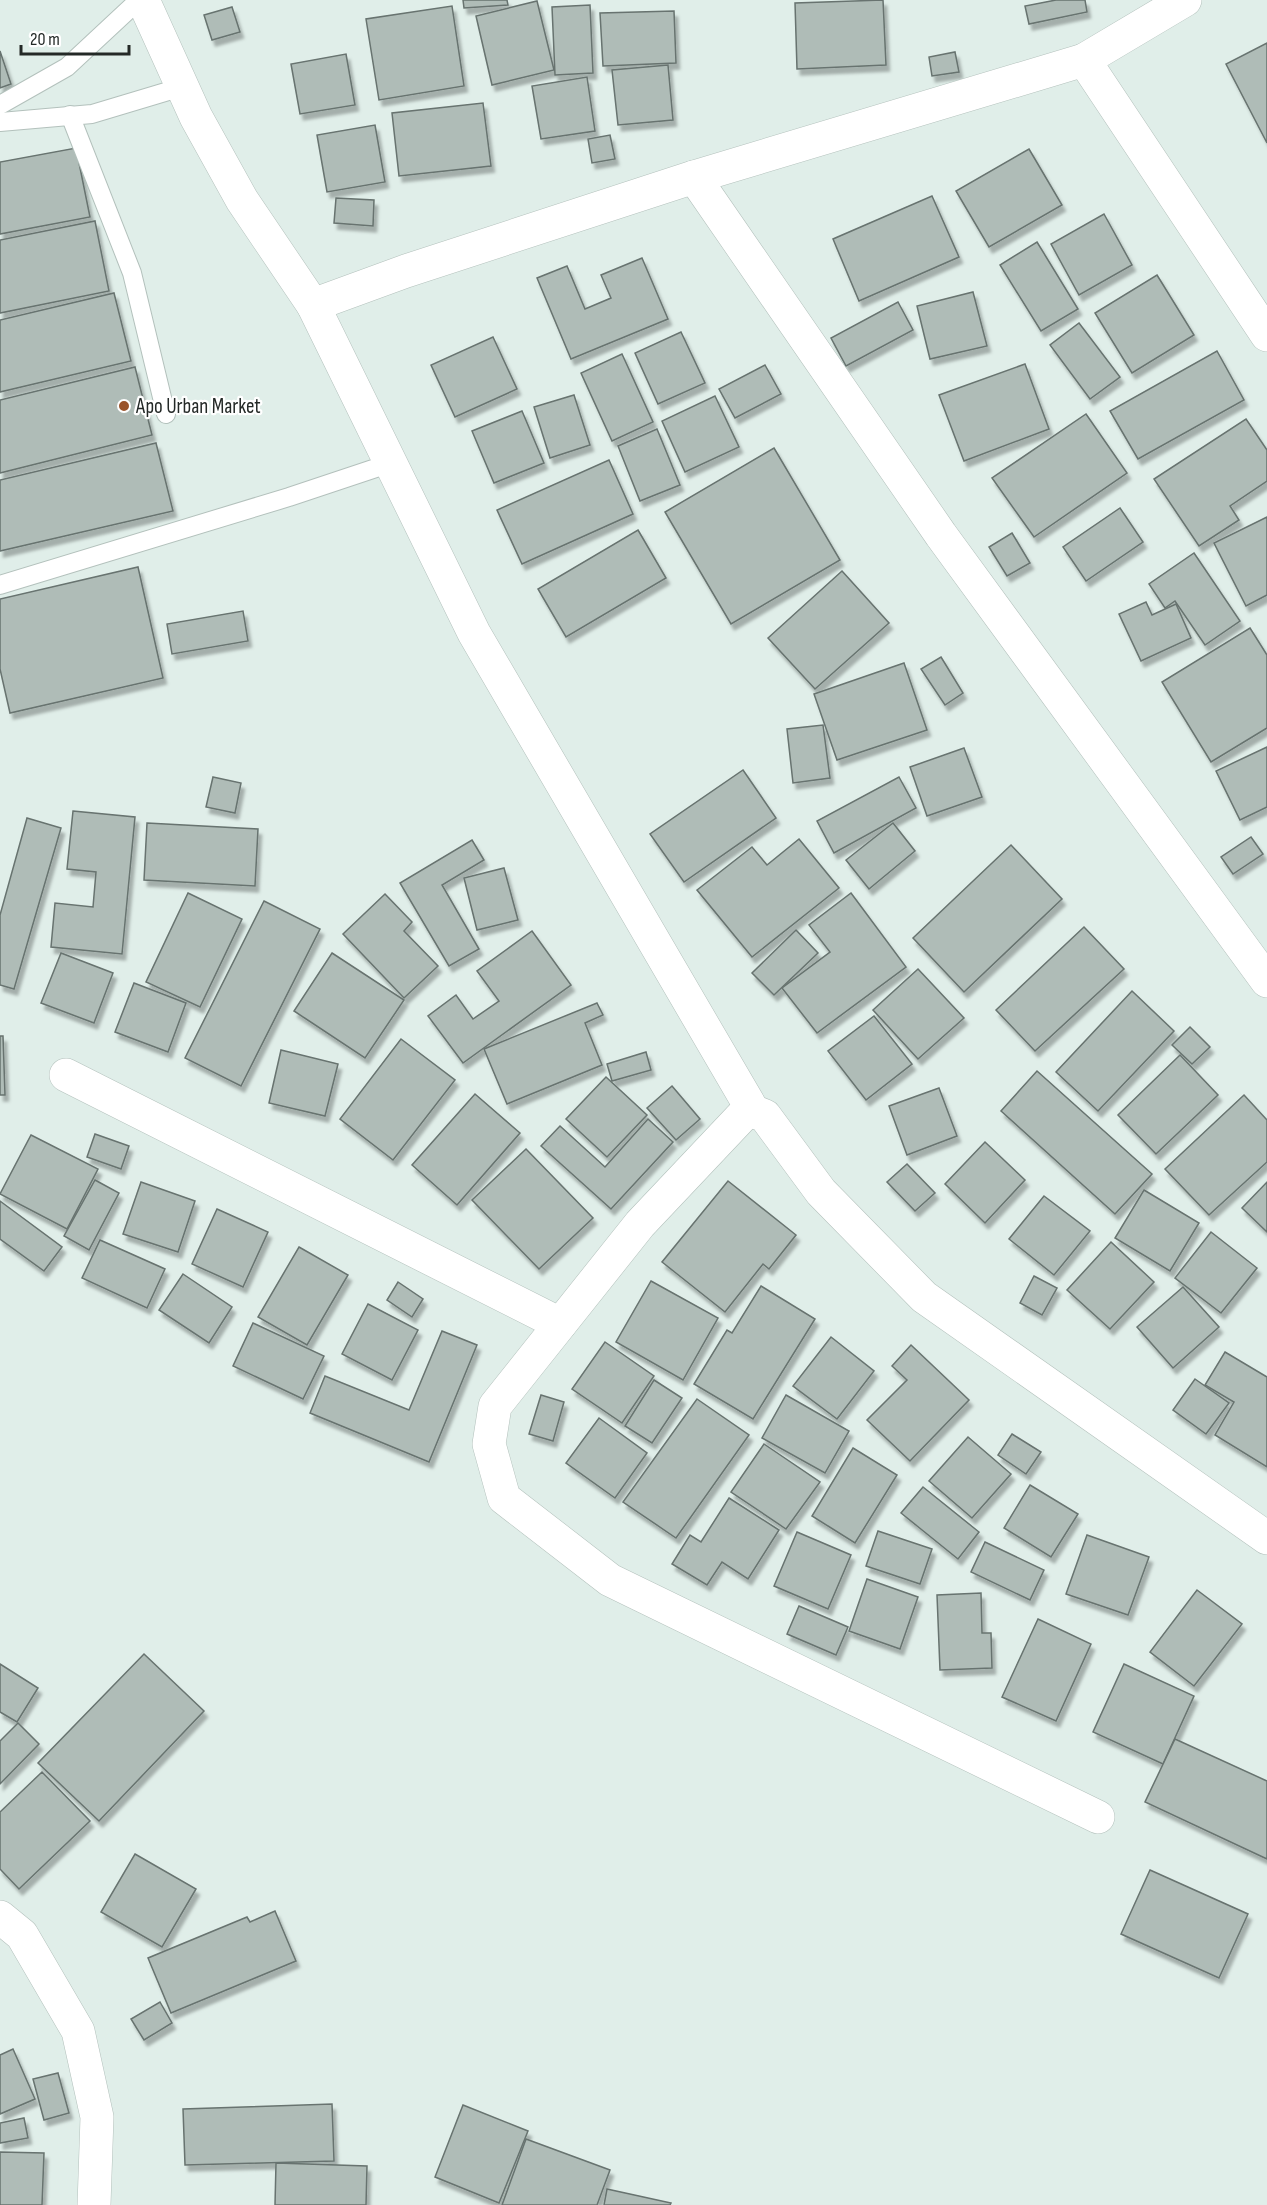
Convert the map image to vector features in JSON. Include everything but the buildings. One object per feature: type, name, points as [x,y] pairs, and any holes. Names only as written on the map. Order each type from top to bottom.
[{"type":"street","points":[[141,0],[196,117],[242,200],[313,305],[474,633],[753,1111],[765,1116],[821,1192],[924,1298],[1267,1538]]},
{"type":"street","points":[[313,305],[406,271],[694,177],[1084,60],[1185,0]]},
{"type":"street","points":[[1084,60],[1267,335]]},
{"type":"street","points":[[694,177],[940,535],[1267,981]]},
{"type":"street","points":[[66,1075],[560,1324]]},
{"type":"street","points":[[753,1111],[743,1115],[640,1224],[495,1406],[489,1444],[504,1498],[610,1580],[1098,1817]]},
{"type":"street","points":[[0,1917],[21,1935],[78,2031],[97,2117],[94,2205]]},
{"type":"lane","points":[[0,105],[67,67],[141,0]]},
{"type":"lane","points":[[0,122],[92,114],[182,87]]},
{"type":"lane","points":[[70,115],[132,273],[166,414]]},
{"type":"lane","points":[[0,585],[289,497],[391,463]]},
{"type":"place","name":"Apo Urban Market","points":[[124,406]]}]
